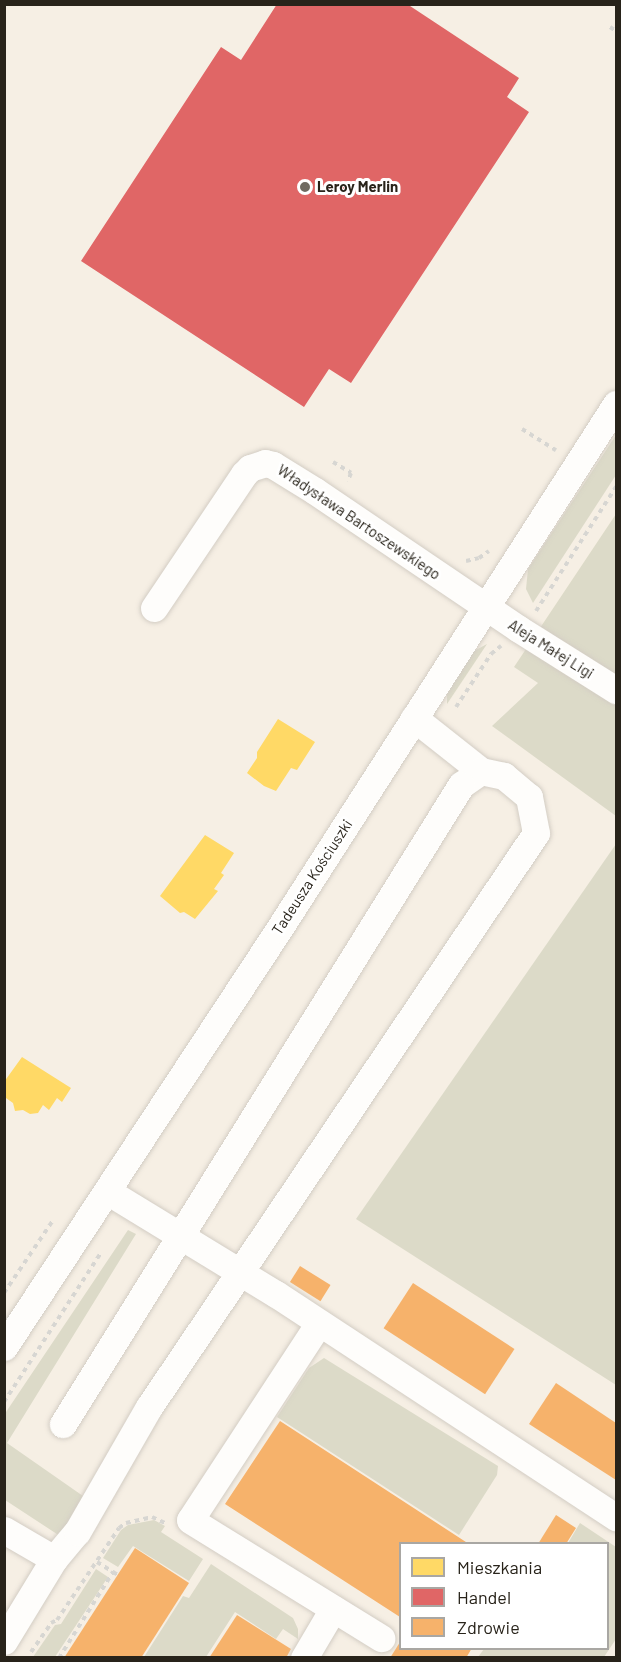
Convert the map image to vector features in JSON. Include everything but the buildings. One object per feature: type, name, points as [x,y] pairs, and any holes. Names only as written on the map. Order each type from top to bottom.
[{"type":"street","name":"Tadeusza Kościuszki","points":[[4,1347],[616,404]]},
{"type":"street","name":"Władysława Bartoszewskiego","points":[[154,608],[244,474],[250,468],[265,464],[273,465],[315,491],[485,607]]},
{"type":"street","name":"Aleja Małej Ligi","points":[[485,607],[616,690]]},
{"type":"street","points":[[4,1641],[54,1559],[77,1532],[149,1407],[536,832],[529,797],[504,776],[481,771],[414,718]]},
{"type":"street","points":[[63,1424],[461,785],[481,771]]},
{"type":"street","points":[[106,1191],[240,1272],[616,1517]]},
{"type":"street","points":[[319,1323],[190,1520],[381,1638]]},
{"type":"street","points":[[6,1535],[54,1559]]},
{"type":"street","points":[[304,1658],[333,1609]]},
{"type":"path","points":[[610,27],[616,31]]},
{"type":"path","points":[[522,429],[559,452],[552,461]]},
{"type":"path","points":[[333,462],[351,473],[347,484]]},
{"type":"path","points":[[437,735],[492,654],[535,612],[616,487]]},
{"type":"path","points":[[458,561],[479,558],[493,549]]},
{"type":"path","points":[[4,1402],[106,1244]]},
{"type":"path","points":[[27,1658],[48,1628],[57,1620],[119,1528],[126,1523],[152,1517],[170,1525]]},
{"type":"path","points":[[58,1658],[115,1574],[97,1562]]},
{"type":"shaded area","points":[[616,435],[616,475],[533,603],[526,589],[528,569]]},
{"type":"shaded area","points":[[616,514],[616,816],[492,726],[538,683],[514,667]]},
{"type":"shaded area","points":[[487,644],[447,704],[447,694],[474,651]]},
{"type":"shaded area","points":[[616,844],[616,1385],[356,1219]]},
{"type":"shaded area","points":[[128,1230],[136,1234],[7,1443],[83,1496],[63,1538],[5,1500],[4,1415]]},
{"type":"shaded area","points":[[324,1358],[498,1466],[497,1475],[459,1535],[277,1417],[309,1368]]},
{"type":"shaded area","points":[[154,1520],[165,1526],[161,1532],[203,1559],[189,1581],[133,1546],[118,1567],[103,1558],[121,1530],[128,1525]]},
{"type":"shaded area","points":[[580,1523],[608,1542],[569,1542]]},
{"type":"shaded area","points":[[609,1542],[616,1547],[616,1639],[609,1650]]},
{"type":"shaded area","points":[[211,1564],[293,1618],[298,1629],[298,1639],[283,1629],[276,1639],[235,1612],[206,1657],[144,1657],[183,1596],[189,1598]]},
{"type":"shaded area","points":[[96,1569],[108,1577],[55,1657],[33,1657],[55,1625],[61,1624]]},
{"type":"shaded area","points":[[483,1650],[609,1650],[604,1657],[478,1657]]},
{"type":"place","name":"Leroy Merlin","points":[[305,187]]}]
